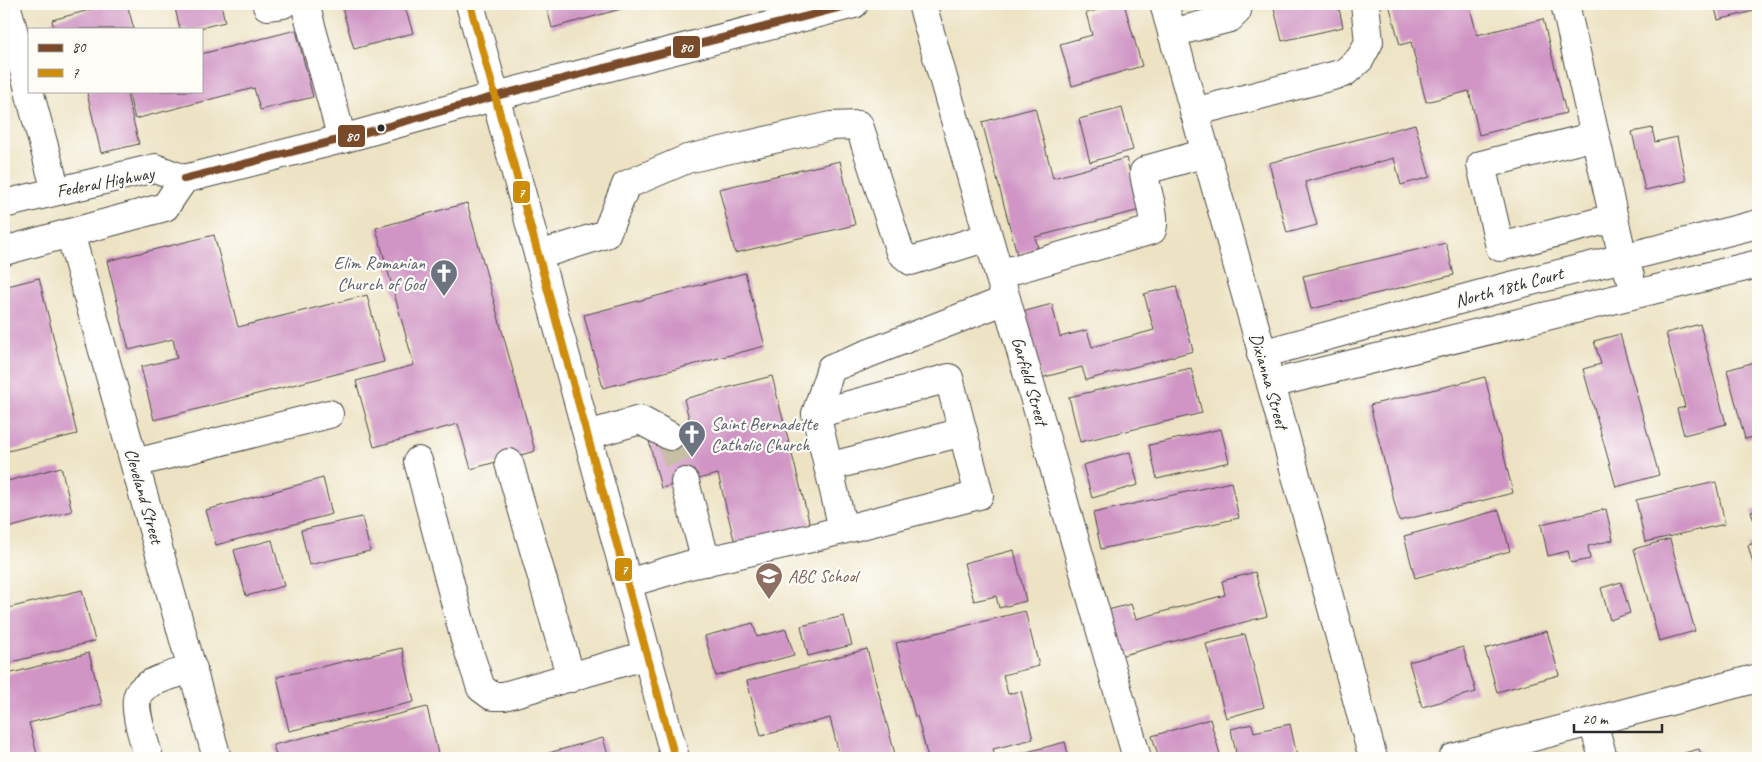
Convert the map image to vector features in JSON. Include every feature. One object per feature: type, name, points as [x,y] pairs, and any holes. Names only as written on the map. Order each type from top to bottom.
[{"type":"street","points":[[305,4],[342,139]]},
{"type":"street","points":[[470,4],[675,758]]},
{"type":"street","points":[[184,178],[342,139],[496,96],[854,4]]},
{"type":"street","name":"Garfield Street","points":[[922,4],[1137,758]]},
{"type":"street","name":"Dixianna Street","points":[[1164,4],[1271,384],[1373,758]]},
{"type":"street","points":[[1172,33],[1230,18],[1237,11],[1238,4]]},
{"type":"street","points":[[1194,112],[1344,73],[1360,59],[1370,42],[1365,4]]},
{"type":"street","points":[[1565,4],[1623,258],[1637,294]]},
{"type":"street","points":[[8,21],[28,87]]},
{"type":"street","points":[[30,92],[56,190]]},
{"type":"street","points":[[539,254],[606,234],[626,185],[687,159],[831,126],[859,125],[900,252],[911,261],[988,237]]},
{"type":"street","points":[[1595,136],[1481,165],[1500,248],[1614,218]]},
{"type":"street","points":[[999,274],[1152,230],[1154,223],[1144,184],[1144,172],[1206,153]]},
{"type":"street","name":"Federal Highway","points":[[4,204],[56,190],[155,168],[184,178],[165,207],[4,251]]},
{"type":"street","name":"North 18th Court","points":[[1261,354],[1494,291],[1758,224]]},
{"type":"street","name":"Cleveland Street","points":[[70,233],[217,758]]},
{"type":"street","name":"North 18th Court","points":[[1271,384],[1758,264]]},
{"type":"street","points":[[843,529],[816,414],[831,368],[1006,300]]},
{"type":"street","points":[[628,583],[979,495],[949,378],[816,414]]},
{"type":"street","points":[[135,463],[329,414]]},
{"type":"street","points":[[588,435],[640,420],[670,436]]},
{"type":"street","points":[[828,467],[963,432]]},
{"type":"street","points":[[418,461],[465,640],[481,688],[492,696],[504,696],[647,655]]},
{"type":"street","points":[[509,463],[571,678]]},
{"type":"street","points":[[685,482],[706,562]]},
{"type":"street","points":[[148,758],[135,706],[139,693],[150,684],[168,676],[193,669]]},
{"type":"street","points":[[1453,758],[1758,678]]},
{"type":"street","points":[[1593,722],[1603,758]]},
{"type":"building","points":[[112,4],[127,4],[134,28],[54,28],[52,20]]},
{"type":"building","points":[[174,4],[221,4],[225,22],[200,28],[180,28]]},
{"type":"building","points":[[341,4],[404,4],[413,33],[354,49]]},
{"type":"building","points":[[546,4],[639,4],[552,28]]},
{"type":"building","points":[[1124,4],[1142,66],[1072,86],[1060,44],[1092,35],[1086,13]]},
{"type":"building","points":[[1273,4],[1338,4],[1343,27],[1282,41]]},
{"type":"building","points":[[1389,4],[1469,4],[1477,35],[1543,19],[1566,113],[1479,135],[1469,91],[1426,102],[1411,42],[1400,45]]},
{"type":"building","points":[[1714,4],[1752,4],[1754,11],[1718,20]]},
{"type":"building","points":[[296,30],[313,97],[260,110],[254,88],[135,119],[128,92],[202,92],[202,54]]},
{"type":"building","points":[[126,92],[139,144],[101,153],[87,93]]},
{"type":"building","points":[[1035,108],[1053,178],[1126,158],[1140,210],[1035,237],[1038,248],[1017,254],[982,122]]},
{"type":"building","points":[[1122,108],[1133,150],[1090,162],[1079,119]]},
{"type":"building","points":[[1415,124],[1430,177],[1401,185],[1394,158],[1305,182],[1317,225],[1287,233],[1269,163]]},
{"type":"building","points":[[1652,128],[1655,142],[1677,137],[1686,181],[1645,190],[1632,132]]},
{"type":"building","points":[[840,161],[855,225],[735,253],[719,189]]},
{"type":"building","name":"Elim Romanian Church of God","points":[[467,203],[535,451],[471,469],[458,424],[374,447],[356,381],[414,365],[376,228]]},
{"type":"building","points":[[214,235],[238,327],[367,295],[384,362],[154,420],[141,367],[177,358],[173,339],[129,350],[107,261]]},
{"type":"building","points":[[1446,243],[1454,275],[1311,309],[1303,276]]},
{"type":"building","points":[[745,273],[765,346],[603,388],[584,315]]},
{"type":"building","points":[[39,278],[77,434],[4,452],[4,287]]},
{"type":"building","points":[[1176,286],[1193,351],[1086,380],[1082,367],[1041,378],[1022,312],[1052,304],[1060,337],[1087,330],[1092,347],[1154,330],[1144,294]]},
{"type":"building","points":[[1700,324],[1726,424],[1684,435],[1677,409],[1685,407],[1666,333]]},
{"type":"building","points":[[1620,334],[1659,475],[1616,487],[1583,369],[1601,364],[1594,341]]},
{"type":"building","points":[[1758,361],[1758,436],[1745,439],[1727,370]]},
{"type":"building","points":[[1191,368],[1202,413],[1080,442],[1069,397]]},
{"type":"building","points":[[772,376],[810,525],[735,544],[718,474],[661,488],[649,441],[692,431],[684,399]]},
{"type":"building","points":[[1485,377],[1513,493],[1399,521],[1370,405]]},
{"type":"building","points":[[1221,429],[1229,462],[1157,479],[1149,445]]},
{"type":"building","points":[[1130,452],[1138,485],[1092,498],[1083,465]]},
{"type":"building","points":[[61,467],[72,511],[4,529],[4,482]]},
{"type":"building","points":[[323,478],[332,514],[216,545],[206,510]]},
{"type":"building","points":[[1231,482],[1239,518],[1101,549],[1093,513]]},
{"type":"building","points":[[1716,482],[1725,524],[1645,542],[1636,500]]},
{"type":"building","points":[[1606,509],[1613,540],[1588,546],[1590,559],[1571,563],[1568,551],[1548,556],[1541,524]]},
{"type":"building","points":[[1758,509],[1758,535],[1751,511]]},
{"type":"building","points":[[1499,510],[1510,551],[1415,578],[1404,536]]},
{"type":"building","points":[[362,517],[370,551],[309,565],[301,530]]},
{"type":"building","points":[[1670,539],[1695,631],[1659,641],[1634,549]]},
{"type":"building","points":[[272,540],[284,586],[246,596],[234,550]]},
{"type":"building","points":[[1758,542],[1758,582],[1748,545]]},
{"type":"building","points":[[1014,550],[1026,601],[999,608],[996,596],[974,601],[964,563]]},
{"type":"building","points":[[1255,572],[1267,616],[1116,657],[1104,611],[1131,604],[1136,619],[1225,595],[1222,581]]},
{"type":"building","points":[[1621,582],[1630,613],[1610,620],[1601,588]]},
{"type":"building","points":[[82,590],[95,641],[4,664],[4,609]]},
{"type":"building","points":[[1025,611],[1039,666],[1003,675],[1008,694],[1021,691],[1033,739],[993,749],[996,758],[928,758],[917,716],[915,717],[896,643]]},
{"type":"building","points":[[844,616],[852,645],[808,656],[801,626]]},
{"type":"building","points":[[753,623],[757,637],[786,629],[794,655],[716,676],[705,636]]},
{"type":"building","points":[[1547,631],[1559,675],[1497,692],[1485,649]]},
{"type":"building","points":[[1245,634],[1264,707],[1226,718],[1206,644]]},
{"type":"building","points":[[1463,647],[1476,692],[1422,707],[1409,662]]},
{"type":"building","points":[[402,648],[414,702],[289,731],[277,677]]},
{"type":"building","points":[[867,649],[896,758],[840,758],[830,718],[761,736],[747,681]]},
{"type":"building","points":[[89,653],[102,704],[29,723],[38,758],[4,758],[4,675]]},
{"type":"building","points":[[427,707],[439,758],[277,758],[273,745]]},
{"type":"building","points":[[1210,719],[1221,758],[1159,758],[1152,736]]},
{"type":"building","points":[[1252,724],[1254,732],[1290,724],[1297,756],[1288,758],[1237,758],[1231,729]]},
{"type":"building","points":[[603,738],[609,758],[534,758],[534,757]]},
{"type":"building","points":[[1065,742],[1069,758],[1004,758]]},
{"type":"building","points":[[1699,749],[1702,758],[1666,758]]},
{"type":"tunnel","points":[[670,436],[685,482]]},
{"type":"transit line","name":"7","points":[[470,4],[675,758]]},
{"type":"transit line","name":"80","points":[[184,179],[854,4]]},
{"type":"place","name":"Elim Romanian Church of God","points":[[444,297]]},
{"type":"place","name":"Saint Bernadette Catholic Church","points":[[692,458]]},
{"type":"place","name":"ABC School","points":[[769,600]]}]
